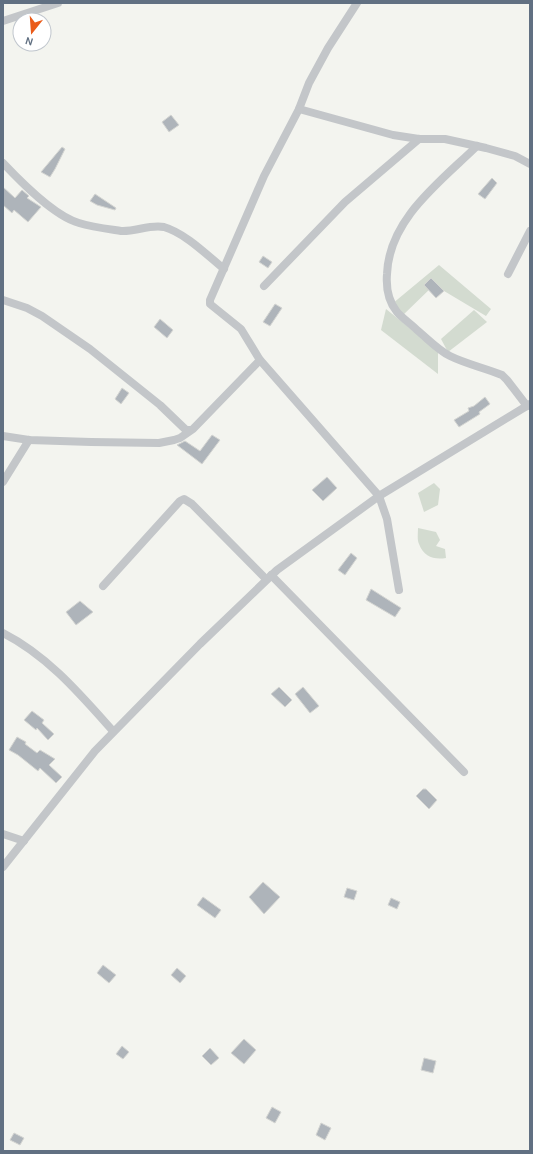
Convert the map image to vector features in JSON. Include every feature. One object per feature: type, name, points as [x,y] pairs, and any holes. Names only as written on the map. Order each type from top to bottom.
[{"type":"street","points":[[3,21],[58,3]]},
{"type":"street","points":[[357,3],[328,48],[309,83],[299,109],[264,176],[210,300],[210,304],[241,329],[260,360],[379,496],[387,519],[399,590]]},
{"type":"street","points":[[299,109],[394,135],[419,140],[446,139],[477,146],[515,156],[530,164]]},
{"type":"street","points":[[264,286],[345,202],[369,180],[419,140]]},
{"type":"street","points":[[3,867],[95,751],[269,577],[379,496],[529,405],[502,375],[451,357],[442,351],[397,312],[390,301],[386,286],[387,263],[392,244],[410,213],[426,195],[477,146]]},
{"type":"street","points":[[3,162],[15,175],[53,209],[78,223],[123,231],[163,227],[178,234],[224,269]]},
{"type":"street","points":[[508,274],[530,231]]},
{"type":"street","points":[[3,300],[27,308],[42,316],[90,350],[160,405],[186,430],[190,430]]},
{"type":"street","points":[[3,436],[29,440],[158,443],[180,438],[193,429],[260,360]]},
{"type":"street","points":[[3,482],[29,440]]},
{"type":"street","points":[[103,586],[180,501],[184,499],[192,504],[269,577],[464,772]]},
{"type":"street","points":[[3,633],[16,640],[44,660],[68,682],[114,731]]},
{"type":"street","points":[[3,834],[24,841]]},
{"type":"shaded area","points":[[439,265],[491,309],[486,316],[434,285],[402,316],[392,304]]},
{"type":"shaded area","points":[[386,309],[438,351],[438,374],[381,330]]},
{"type":"shaded area","points":[[474,310],[487,322],[448,352],[441,339]]},
{"type":"shaded area","points":[[434,483],[440,489],[438,505],[424,512],[418,493]]},
{"type":"shaded area","points":[[418,528],[436,532],[440,540],[436,546],[445,549],[446,558],[430,557],[424,552],[418,542]]},
{"type":"building","points":[[171,115],[179,125],[169,132],[162,122]]},
{"type":"building","points":[[62,147],[65,149],[50,177],[41,172]]},
{"type":"building","points":[[492,178],[497,183],[485,199],[478,194]]},
{"type":"building","points":[[3,187],[15,198],[22,190],[29,196],[27,198],[41,207],[28,222],[14,210],[12,213],[3,205]]},
{"type":"building","points":[[95,194],[116,208],[115,210],[97,205],[90,201]]},
{"type":"building","points":[[263,256],[272,262],[268,268],[259,262]]},
{"type":"building","points":[[431,278],[444,291],[436,298],[424,285]]},
{"type":"building","points":[[275,304],[282,308],[270,326],[263,322]]},
{"type":"building","points":[[160,319],[173,330],[167,338],[154,327]]},
{"type":"building","points":[[122,388],[129,393],[121,404],[115,399]]},
{"type":"building","points":[[485,397],[490,404],[479,412],[480,414],[459,427],[454,420],[469,411],[468,408],[474,406]]},
{"type":"building","points":[[212,435],[220,440],[202,464],[177,445],[185,441],[200,451]]},
{"type":"building","points":[[327,477],[337,488],[323,501],[312,490]]},
{"type":"building","points":[[351,553],[357,558],[345,575],[338,570]]},
{"type":"building","points":[[371,589],[401,608],[395,617],[366,600]]},
{"type":"building","points":[[80,601],[93,612],[76,625],[66,612]]},
{"type":"building","points":[[279,687],[292,700],[285,707],[271,694]]},
{"type":"building","points":[[303,687],[319,706],[310,713],[295,694]]},
{"type":"building","points":[[32,711],[44,720],[42,723],[54,734],[48,740],[37,728],[36,730],[24,720]]},
{"type":"building","points":[[17,737],[26,742],[25,744],[37,753],[40,750],[55,759],[49,765],[62,777],[56,783],[40,768],[38,771],[18,755],[9,750]]},
{"type":"building","points":[[423,789],[426,789],[437,800],[429,809],[416,796]]},
{"type":"building","points":[[263,882],[280,897],[264,914],[249,897]]},
{"type":"building","points":[[347,888],[357,891],[354,900],[344,897]]},
{"type":"building","points":[[203,897],[221,910],[215,918],[197,905]]},
{"type":"building","points":[[391,898],[400,902],[397,909],[388,905]]},
{"type":"building","points":[[103,965],[116,975],[109,983],[97,973]]},
{"type":"building","points":[[177,968],[186,976],[180,983],[171,975]]},
{"type":"building","points":[[244,1039],[256,1050],[244,1064],[231,1053]]},
{"type":"building","points":[[122,1046],[129,1052],[123,1059],[116,1054]]},
{"type":"building","points":[[210,1048],[219,1058],[211,1065],[202,1056]]},
{"type":"building","points":[[424,1058],[436,1061],[433,1073],[421,1070]]},
{"type":"building","points":[[272,1107],[281,1112],[275,1123],[266,1118]]},
{"type":"building","points":[[321,1123],[331,1128],[325,1140],[316,1135]]},
{"type":"building","points":[[14,1133],[24,1138],[20,1145],[10,1140]]}]
